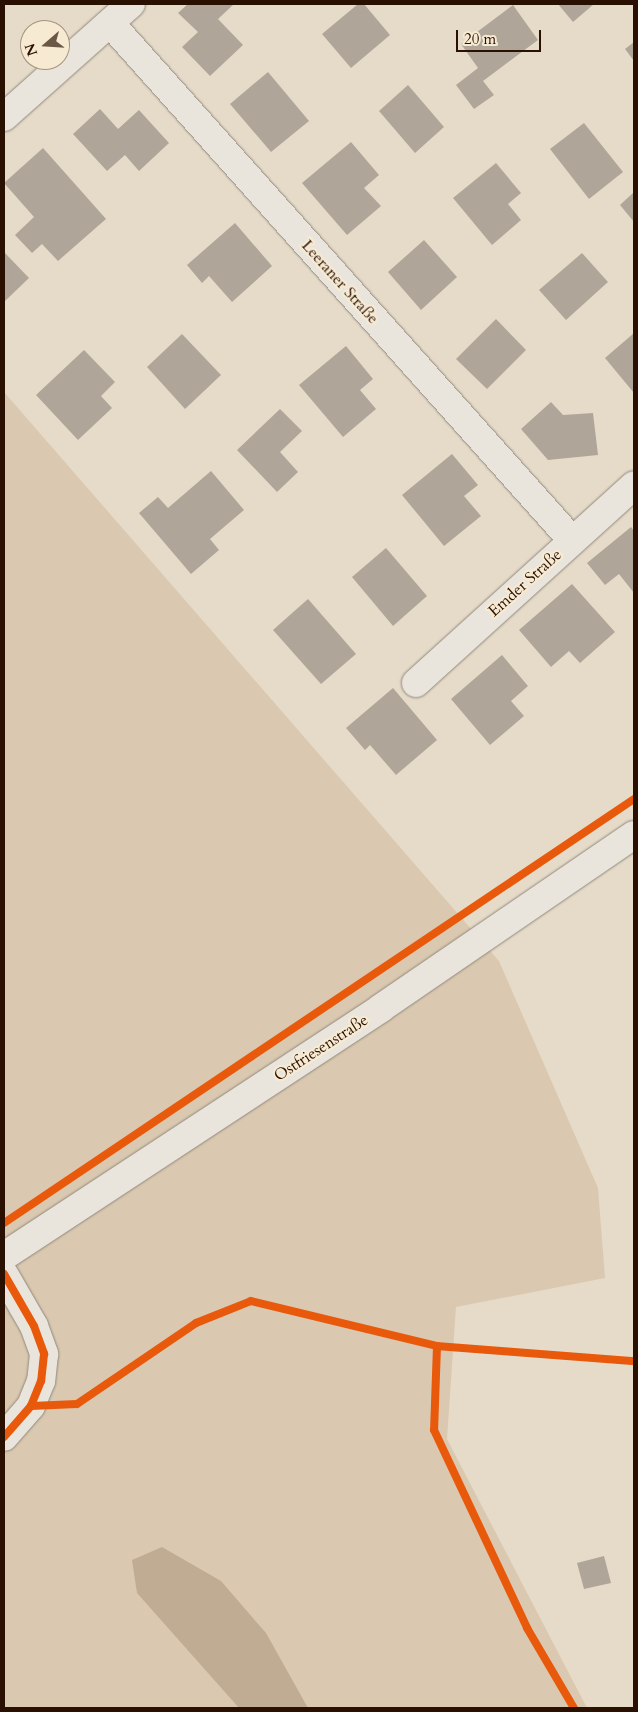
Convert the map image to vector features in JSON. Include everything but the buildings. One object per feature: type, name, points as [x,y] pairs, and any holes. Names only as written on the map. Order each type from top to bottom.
[{"type":"street","points":[[4,117],[131,4]]},
{"type":"street","name":"Leeraner Straße","points":[[110,22],[572,540]]},
{"type":"street","name":"Emder Straße","points":[[416,682],[634,485]]},
{"type":"street","name":"Ostfriesenstraße","points":[[4,1256],[373,1014],[634,835]]},
{"type":"street","points":[[4,1274],[34,1326],[44,1354],[41,1381],[31,1406],[4,1437]]},
{"type":"shaded area","points":[[4,392],[499,961],[598,1188],[605,1278],[456,1307],[447,1439],[587,1708],[4,1708]]},
{"type":"shaded area","points":[[162,1547],[221,1581],[266,1633],[308,1708],[239,1708],[137,1593],[132,1560]]},
{"type":"cycle path","points":[[4,1223],[634,799]]},
{"type":"cycle path","points":[[4,1274],[34,1326],[44,1354],[41,1381],[31,1406],[4,1437]]},
{"type":"cycle path","points":[[31,1406],[77,1404],[196,1323],[251,1301],[437,1346],[634,1361]]},
{"type":"cycle path","points":[[437,1346],[434,1430],[527,1628],[574,1708]]}]
